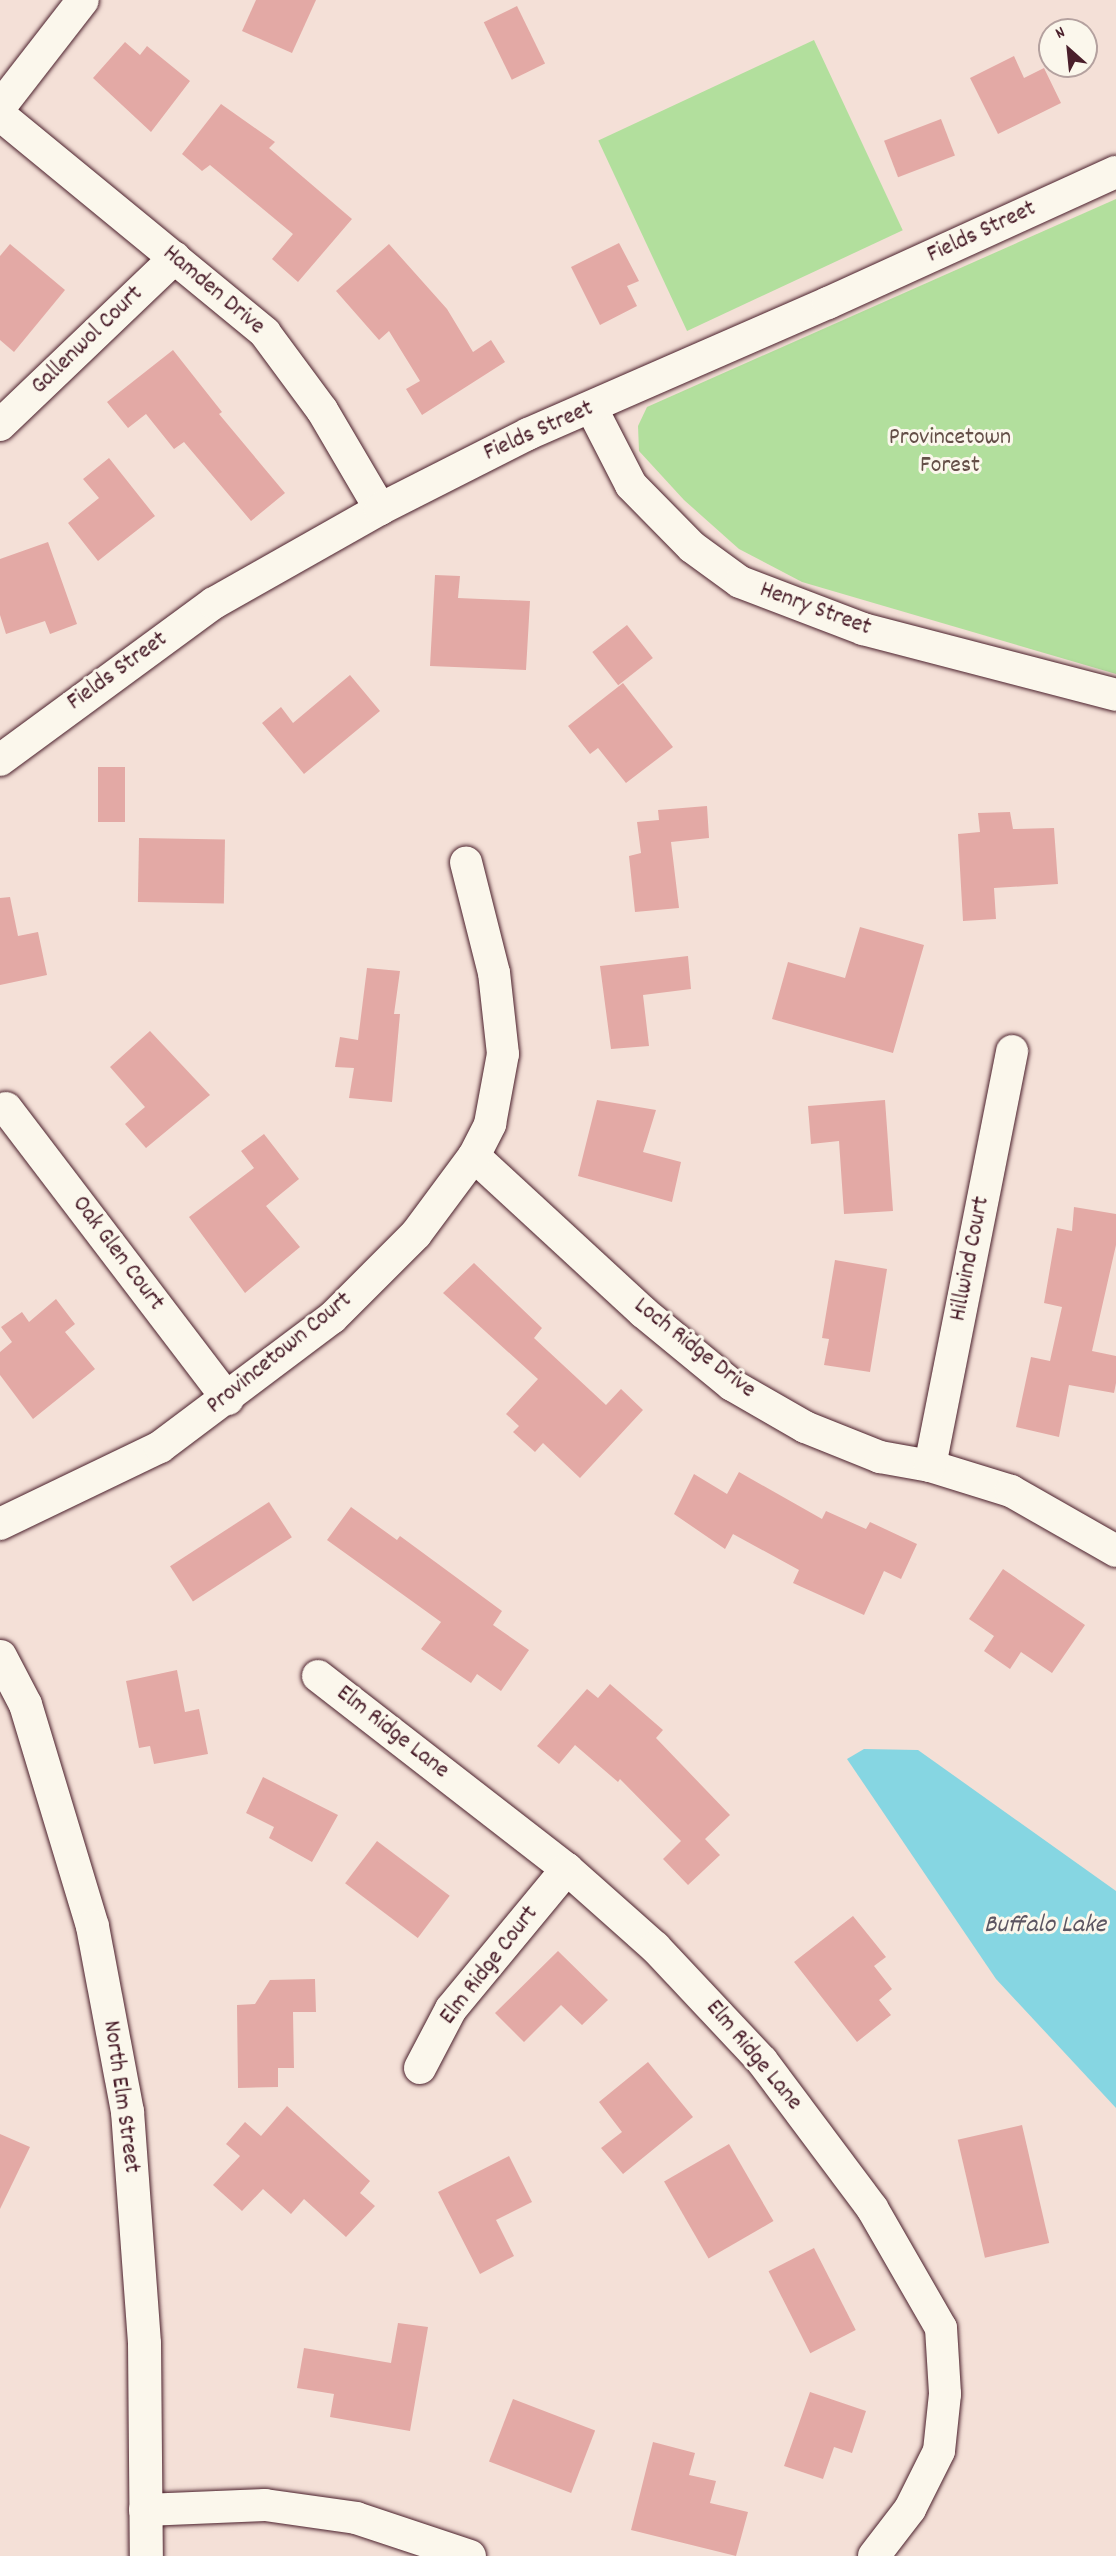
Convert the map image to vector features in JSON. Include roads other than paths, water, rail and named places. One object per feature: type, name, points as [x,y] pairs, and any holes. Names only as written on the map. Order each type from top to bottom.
[{"type":"main road","name":"North Elm Street","points":[[0,1656],[25,1704],[92,1926],[127,2111],[144,2343],[146,2556]]},
{"type":"street","points":[[0,107],[83,0]]},
{"type":"street","name":"Hamden Drive","points":[[0,115],[265,333],[322,410],[380,509]]},
{"type":"street","name":"Fields Street","points":[[0,760],[214,603],[380,509],[528,434],[591,409],[1116,172]]},
{"type":"street","name":"Gallenwol Court","points":[[0,425],[175,258]]},
{"type":"street","name":"Henry Street","points":[[591,409],[631,485],[692,547],[740,582],[864,629],[1116,695]]},
{"type":"street","name":"Provincetown Court","points":[[0,1524],[160,1447],[228,1399],[332,1318],[416,1234],[474,1156],[490,1124],[503,1053],[494,973],[466,862]]},
{"type":"street","name":"Hillwind Court","points":[[930,1466],[1012,1051]]},
{"type":"street","name":"Oak Glen Court","points":[[6,1108],[228,1399]]},
{"type":"street","name":"Loch Ridge Drive","points":[[474,1156],[643,1312],[732,1385],[806,1427],[880,1457],[930,1466],[1011,1491],[1116,1551]]},
{"type":"street","name":"Elm Ridge Lane","points":[[318,1676],[567,1869],[655,1947],[762,2061],[872,2208],[941,2328],[945,2394],[939,2451],[910,2509],[874,2556]]},
{"type":"street","name":"Elm Ridge Court","points":[[420,2068],[451,2009],[567,1869]]},
{"type":"street","points":[[145,2510],[265,2505],[356,2518],[470,2556]]},
{"type":"water","name":"Buffalo Lake","points":[[864,1749],[918,1750],[1116,1891],[1116,2108],[996,1979],[847,1759]]},
{"type":"park label","name":"Provincetown Forest","points":[[950,453]]}]
